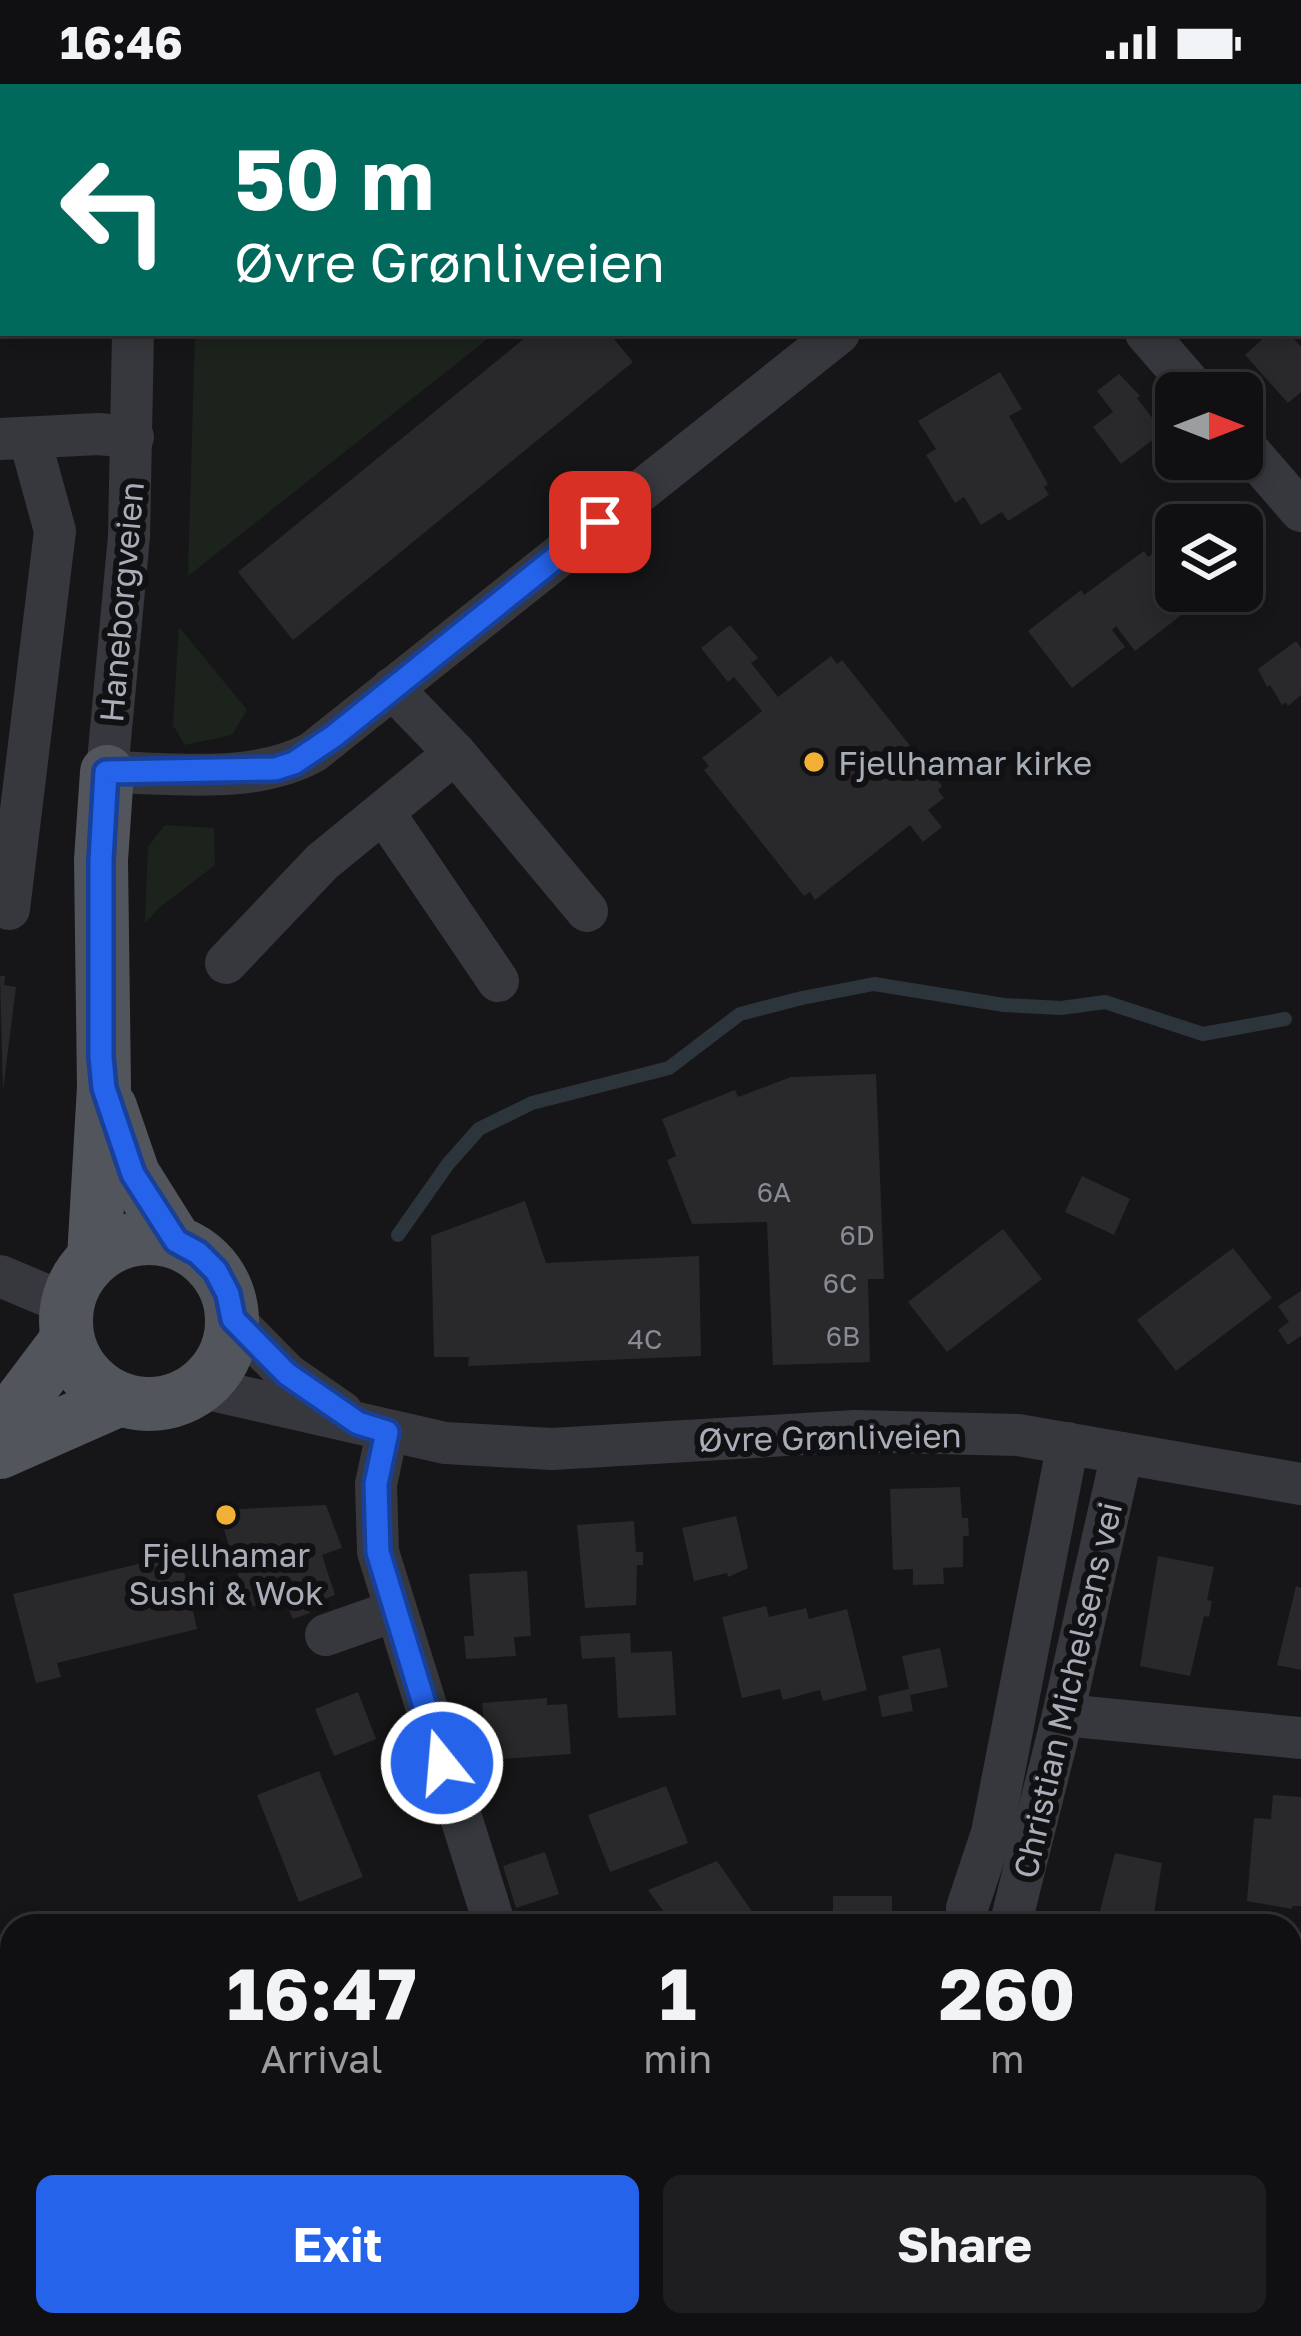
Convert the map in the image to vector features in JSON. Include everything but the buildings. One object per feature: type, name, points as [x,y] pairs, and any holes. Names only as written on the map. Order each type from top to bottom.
[{"type":"main road","name":"Haneborgveien","points":[[94,1258],[104,1088],[100,883],[106,772]]},
{"type":"main road","name":"Haneborgveien","points":[[104,1088],[133,1174],[176,1241]]},
{"type":"main road","points":[[0,1429],[68,1322],[73,1287],[94,1258],[125,1240],[176,1241],[198,1253],[216,1271],[228,1294],[233,1319],[229,1344],[218,1367],[200,1388],[175,1400],[147,1405],[120,1399],[83,1372],[68,1322]]},
{"type":"main road","points":[[0,1452],[120,1399]]},
{"type":"street","name":"Haneborgveien","points":[[106,772],[129,536],[134,336]]},
{"type":"street","points":[[106,772],[275,769],[313,752],[835,336]]},
{"type":"street","points":[[1149,336],[1180,372]]},
{"type":"street","points":[[9,909],[55,531],[15,440],[98,434],[134,437]]},
{"type":"street","points":[[1263,467],[1301,511]]},
{"type":"street","points":[[392,688],[455,753],[587,911]]},
{"type":"street","points":[[226,963],[322,862],[455,753]]},
{"type":"street","points":[[384,813],[498,981]]},
{"type":"street","points":[[0,1276],[68,1322]]},
{"type":"street","name":"Øvre Grønliveien","points":[[233,1319],[287,1374],[372,1428]]},
{"type":"street","name":"Øvre Grønliveien","points":[[200,1388],[445,1443],[552,1448],[855,1431],[1018,1435],[1301,1484]]},
{"type":"street","points":[[372,1428],[378,1552],[491,1914]]},
{"type":"street","points":[[967,1908],[992,1832],[1069,1443]]},
{"type":"street","name":"Christian Michelsens vei","points":[[1013,1914],[1064,1715],[1122,1453]]},
{"type":"street","points":[[326,1634],[394,1610]]},
{"type":"street","points":[[1064,1715],[1301,1738]]},
{"type":"shaded area","points":[[195,336],[491,336],[188,576]]},
{"type":"shaded area","points":[[179,627],[247,710],[232,735],[185,745],[173,725]]},
{"type":"shaded area","points":[[165,825],[214,828],[215,865],[145,923],[148,847]]},
{"type":"waterway","points":[[398,1235],[479,1129],[532,1103],[669,1068],[740,1014],[802,998],[874,984],[1004,1005],[1061,1008],[1105,1002],[1203,1034],[1285,1019]]},
{"type":"place","name":"Fjellhamar kirke","points":[[814,762]]},
{"type":"place","name":"Fjellhamar Sushi & Wok","points":[[226,1515]]},
{"type":"route","points":[[442,1763],[378,1552],[376,1484],[387,1432],[358,1423],[287,1374],[233,1319],[228,1294],[216,1271],[176,1241],[133,1174],[104,1088],[101,1057],[106,772],[253,771],[294,763],[600,522]]}]
